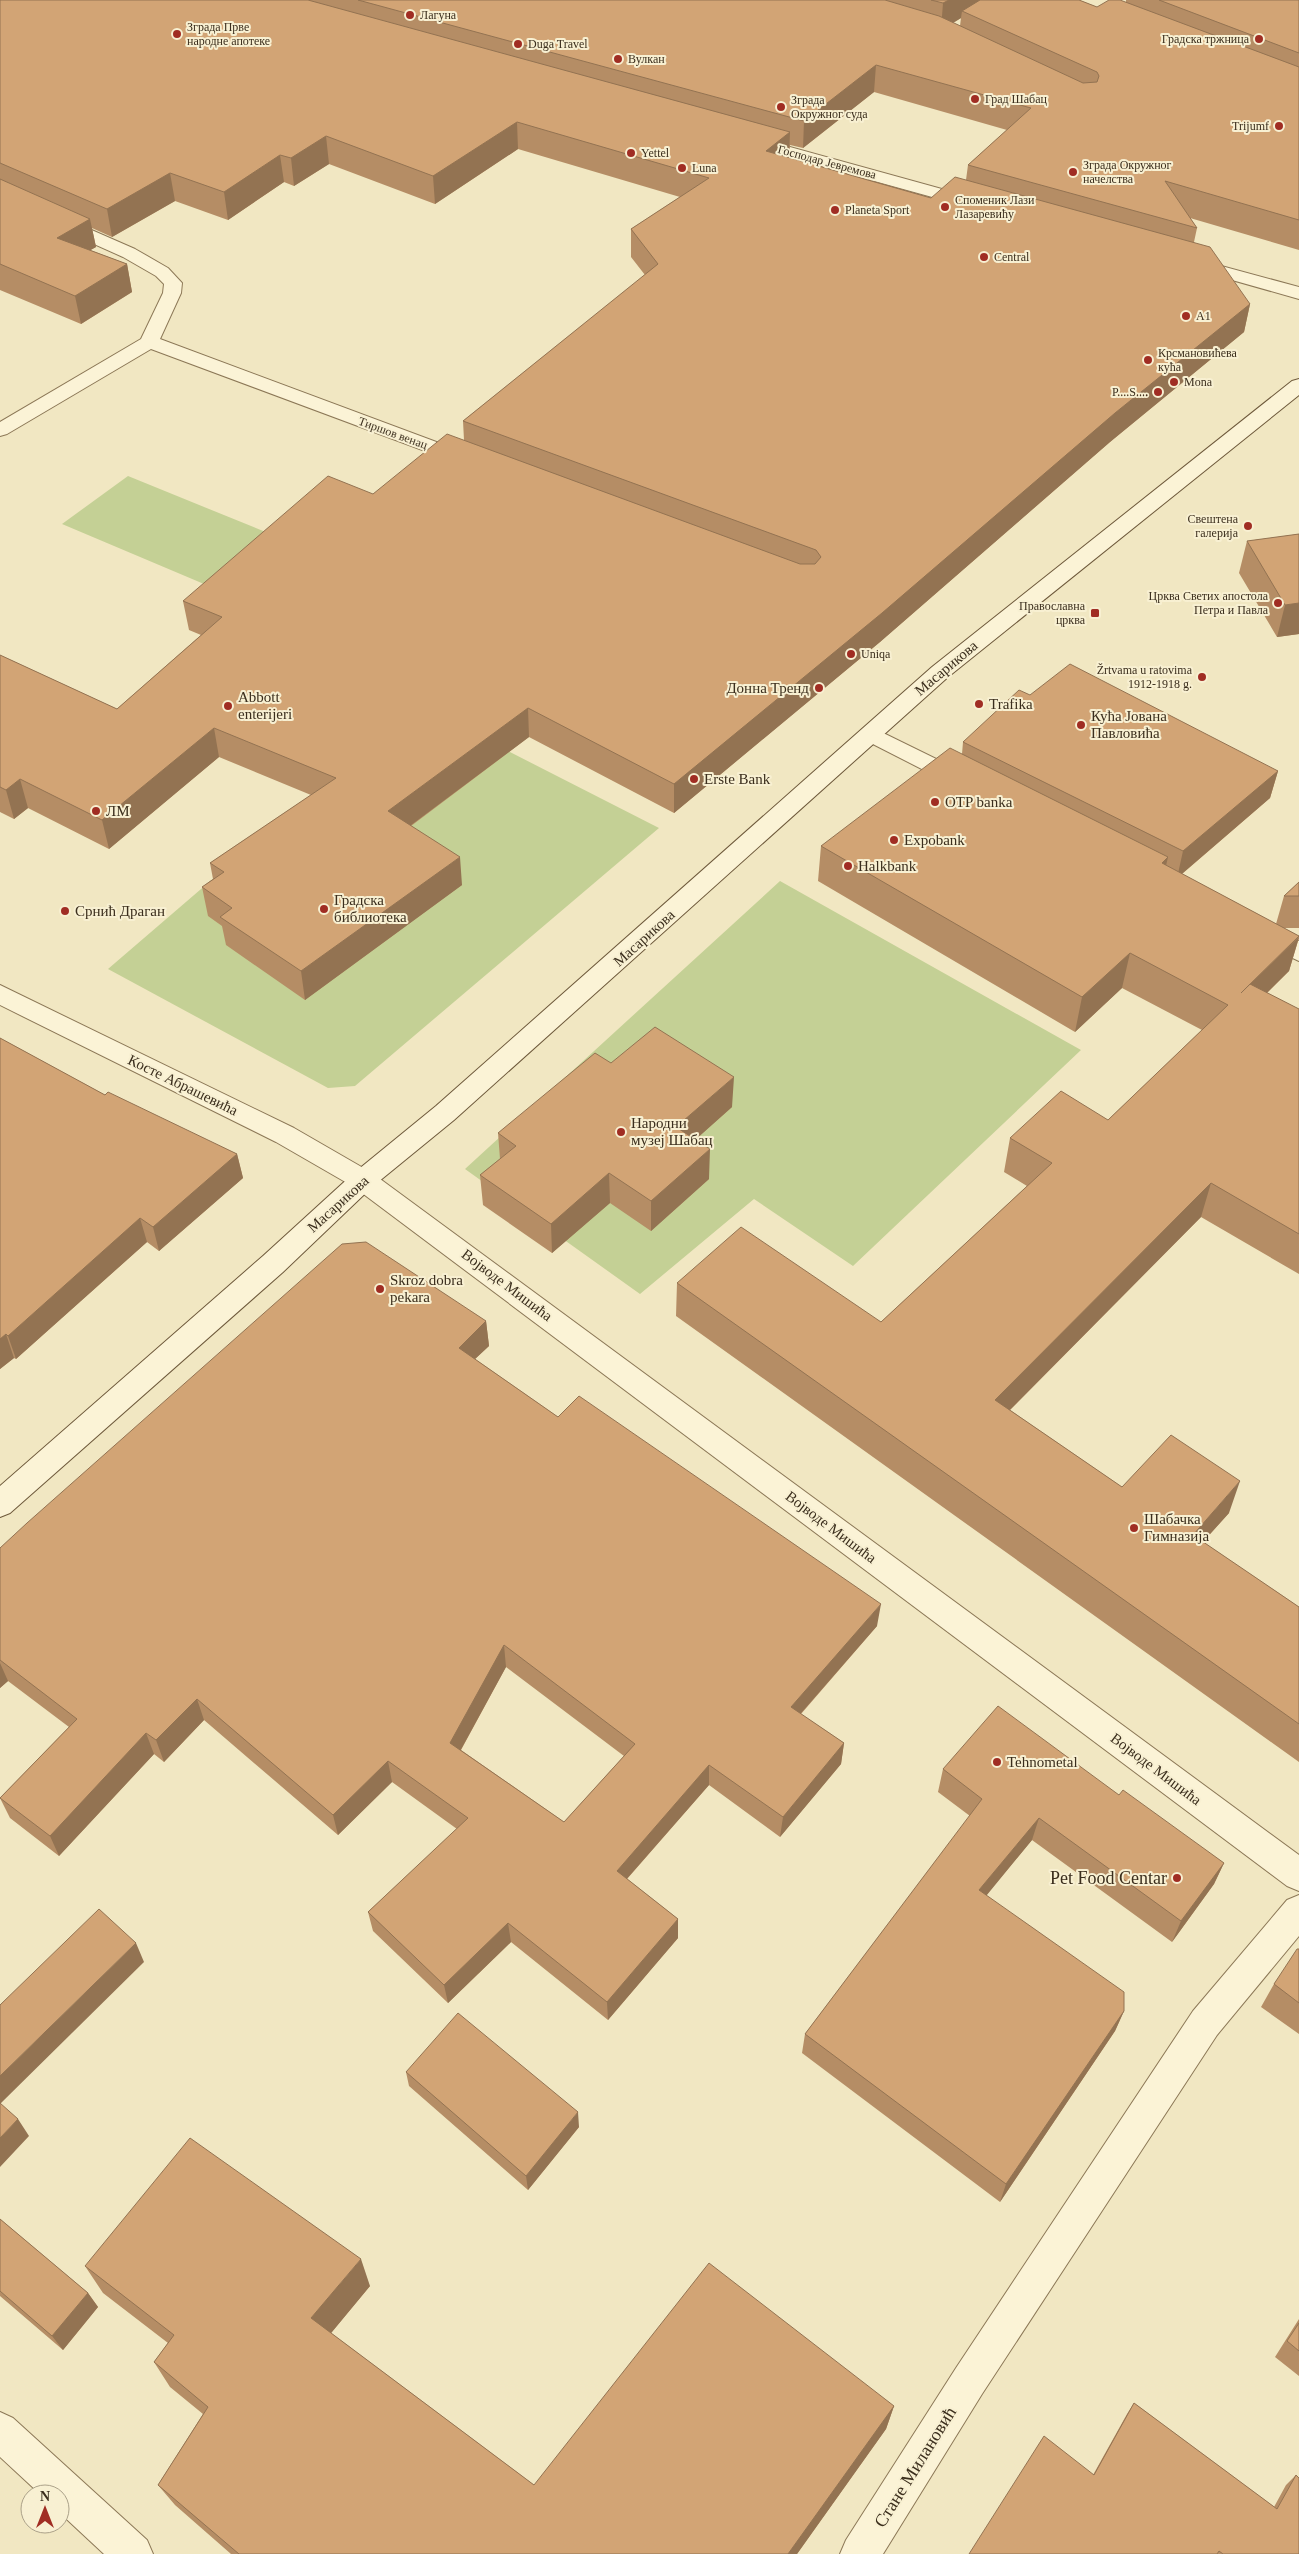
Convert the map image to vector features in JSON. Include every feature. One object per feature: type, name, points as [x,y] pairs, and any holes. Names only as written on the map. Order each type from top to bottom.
[{"type":"street","name":"Господар Јевремова","points":[[737,138],[987,206]]},
{"type":"street","points":[[0,195],[129,253],[168,277],[173,283],[172,293],[150,342],[0,430]]},
{"type":"street","points":[[1178,260],[1299,293]]},
{"type":"street","name":"Тиршов венац","points":[[150,342],[484,466]]},
{"type":"street","name":"Масарикова","points":[[0,1504],[266,1271],[364,1180],[452,1107],[940,672],[1299,386]]},
{"type":"street","points":[[871,734],[983,791]]},
{"type":"street","points":[[1246,925],[1299,952]]},
{"type":"street","name":"Косте Абрашевића","points":[[0,994],[285,1135],[364,1180]]},
{"type":"street","name":"Војводе Мишића","points":[[364,1180],[1299,1875]]},
{"type":"street","name":"Стане Милановић","points":[[860,2554],[969,2380],[1205,2023],[1299,1911]]},
{"type":"street","points":[[0,2431],[133,2554]]},
{"type":"green space","points":[[128,476],[268,533],[204,584],[62,524]]},
{"type":"green space","points":[[453,723],[659,828],[355,1086],[328,1088],[108,969],[287,815]]},
{"type":"green space","points":[[780,881],[1081,1050],[853,1266],[754,1199],[640,1294],[465,1169]]},
{"type":"building","points":[[0,0],[308,0],[790,132],[766,151],[931,198],[955,177],[1210,247],[1250,304],[1115,413],[882,613],[674,784],[528,708],[388,811],[460,857],[301,971],[220,917],[232,908],[202,887],[224,872],[210,863],[336,778],[214,728],[102,820],[20,779],[6,790],[0,787],[0,655],[117,709],[222,617],[183,601],[328,476],[373,494],[447,434],[800,564],[815,564],[821,557],[816,550],[463,421],[658,264],[631,229],[709,178],[517,122],[433,176],[326,136],[291,158],[280,155],[224,192],[170,173],[107,209],[0,163]]},
{"type":"building","points":[[358,0],[885,0],[939,16],[1083,83],[1097,82],[1099,76],[1097,72],[962,11],[980,0],[1079,0],[1097,7],[1109,0],[1120,0],[1299,67],[1299,220],[1165,181],[1197,228],[968,165],[1031,108],[876,65],[804,121]]},
{"type":"building","points":[[931,0],[949,0],[943,3]]},
{"type":"building","points":[[1159,0],[1299,0],[1299,53]]},
{"type":"building","points":[[0,179],[90,219],[57,238],[127,264],[75,296],[0,264]]},
{"type":"building","points":[[1299,534],[1299,603],[1285,605],[1247,541]]},
{"type":"building","points":[[1070,664],[1278,771],[1183,851],[963,742],[1019,690],[1030,695]]},
{"type":"building","points":[[950,748],[1168,857],[1162,863],[1299,936],[1250,984],[1299,1009],[1299,1234],[1211,1183],[995,1400],[1122,1487],[1171,1435],[1240,1481],[1193,1535],[1299,1607],[1299,1724],[677,1283],[741,1227],[881,1322],[1052,1163],[1010,1138],[1061,1091],[1108,1120],[1228,1005],[1130,953],[1082,997],[821,846]]},
{"type":"building","points":[[1299,882],[1299,896],[1284,896]]},
{"type":"building","name":"Народни музеј Шабац","points":[[655,1027],[734,1077],[676,1127],[710,1149],[651,1201],[609,1173],[551,1224],[480,1175],[516,1146],[498,1133],[595,1053],[611,1063]]},
{"type":"building","points":[[0,1038],[105,1095],[108,1092],[237,1154],[153,1227],[140,1218],[8,1336],[6,1334],[0,1339]]},
{"type":"building","points":[[366,1242],[486,1321],[459,1348],[558,1417],[579,1396],[881,1604],[791,1707],[844,1743],[783,1817],[709,1765],[617,1871],[678,1919],[607,2002],[508,1923],[444,1985],[368,1912],[468,1818],[388,1761],[333,1815],[197,1699],[156,1740],[146,1733],[50,1836],[0,1798],[77,1719],[0,1660],[0,1548],[342,1244]],"holes":[[[504,1645],[635,1744],[564,1822],[450,1743]]]},
{"type":"building","points":[[998,1706],[1119,1795],[1123,1790],[1224,1863],[1181,1921],[1039,1818],[979,1890],[1124,1992],[1124,2011],[1006,2184],[805,2034],[982,1799],[943,1769]]},
{"type":"building","points":[[99,1909],[136,1943],[0,2076],[0,2005]]},
{"type":"building","points":[[1297,1949],[1299,1949],[1299,2003],[1274,1984]]},
{"type":"building","points":[[458,2013],[578,2112],[526,2176],[406,2072]]},
{"type":"building","points":[[0,2103],[18,2119],[0,2138]]},
{"type":"building","points":[[190,2138],[361,2259],[311,2318],[534,2485],[709,2263],[894,2406],[788,2554],[239,2554],[158,2485],[208,2407],[154,2362],[174,2335],[85,2266]]},
{"type":"building","points":[[0,2219],[88,2293],[52,2336],[0,2291]]},
{"type":"building","points":[[1299,2323],[1299,2351],[1287,2341]]},
{"type":"building","points":[[1134,2403],[1277,2509],[1296,2475],[1299,2478],[1299,2554],[1223,2554],[1219,2551],[1217,2554],[969,2554],[1044,2436],[1094,2475]]},
{"type":"place","name":"Лагуна","points":[[410,15]]},
{"type":"place","name":"Зграда Прве народне апотеке","points":[[177,34]]},
{"type":"place","name":"Градска тржница","points":[[1259,39]]},
{"type":"place","name":"Duga Travel","points":[[518,44]]},
{"type":"place","name":"Вулкан","points":[[618,59]]},
{"type":"place","name":"Град Шабац","points":[[975,99]]},
{"type":"place","name":"Зграда Окружног суда","points":[[781,107]]},
{"type":"place","name":"Trijumf","points":[[1279,126]]},
{"type":"place","name":"Yettel","points":[[631,153]]},
{"type":"place","name":"Luna","points":[[682,168]]},
{"type":"place","name":"Зграда Окружног начелства","points":[[1073,172]]},
{"type":"place","name":"Споменик Лази Лазаревићу","points":[[945,207]]},
{"type":"place","name":"Planeta Sport","points":[[835,210]]},
{"type":"place","name":"Central","points":[[984,257]]},
{"type":"place","name":"A1","points":[[1186,316]]},
{"type":"place","name":"Крсмановићева кућа","points":[[1148,360]]},
{"type":"place","name":"Mona","points":[[1174,382]]},
{"type":"place","name":"P....S....","points":[[1158,392]]},
{"type":"place","name":"Свештена галерија","points":[[1248,526]]},
{"type":"place","name":"Црква Светих апостола Петра и Павла","points":[[1278,603]]},
{"type":"place","name":"Православна црква","points":[[1095,613]]},
{"type":"place","name":"Uniqa","points":[[851,654]]},
{"type":"place","name":"Žrtvama u ratovima 1912-1918 g.","points":[[1202,677]]},
{"type":"place","name":"Донна Тренд","points":[[819,688]]},
{"type":"place","name":"Trafika","points":[[979,704]]},
{"type":"place","name":"Abbott enterijeri","points":[[228,706]]},
{"type":"place","name":"Кућа Јована Павловића","points":[[1081,725]]},
{"type":"place","name":"Erste Bank","points":[[694,779]]},
{"type":"place","name":"OTP banka","points":[[935,802]]},
{"type":"place","name":"ЛМ","points":[[96,811]]},
{"type":"place","name":"Expobank","points":[[894,840]]},
{"type":"place","name":"Halkbank","points":[[848,866]]},
{"type":"place","name":"Градска библиотека","points":[[324,909]]},
{"type":"place","name":"Срнић Драган","points":[[65,911]]},
{"type":"place","name":"Народни музеј Шабац","points":[[621,1132]]},
{"type":"place","name":"Skroz dobra pekara","points":[[380,1289]]},
{"type":"place","name":"Шабачка Гимназија","points":[[1134,1528]]},
{"type":"place","name":"Tehnometal","points":[[997,1762]]},
{"type":"place","name":"Pet Food Centar","points":[[1177,1878]]}]
